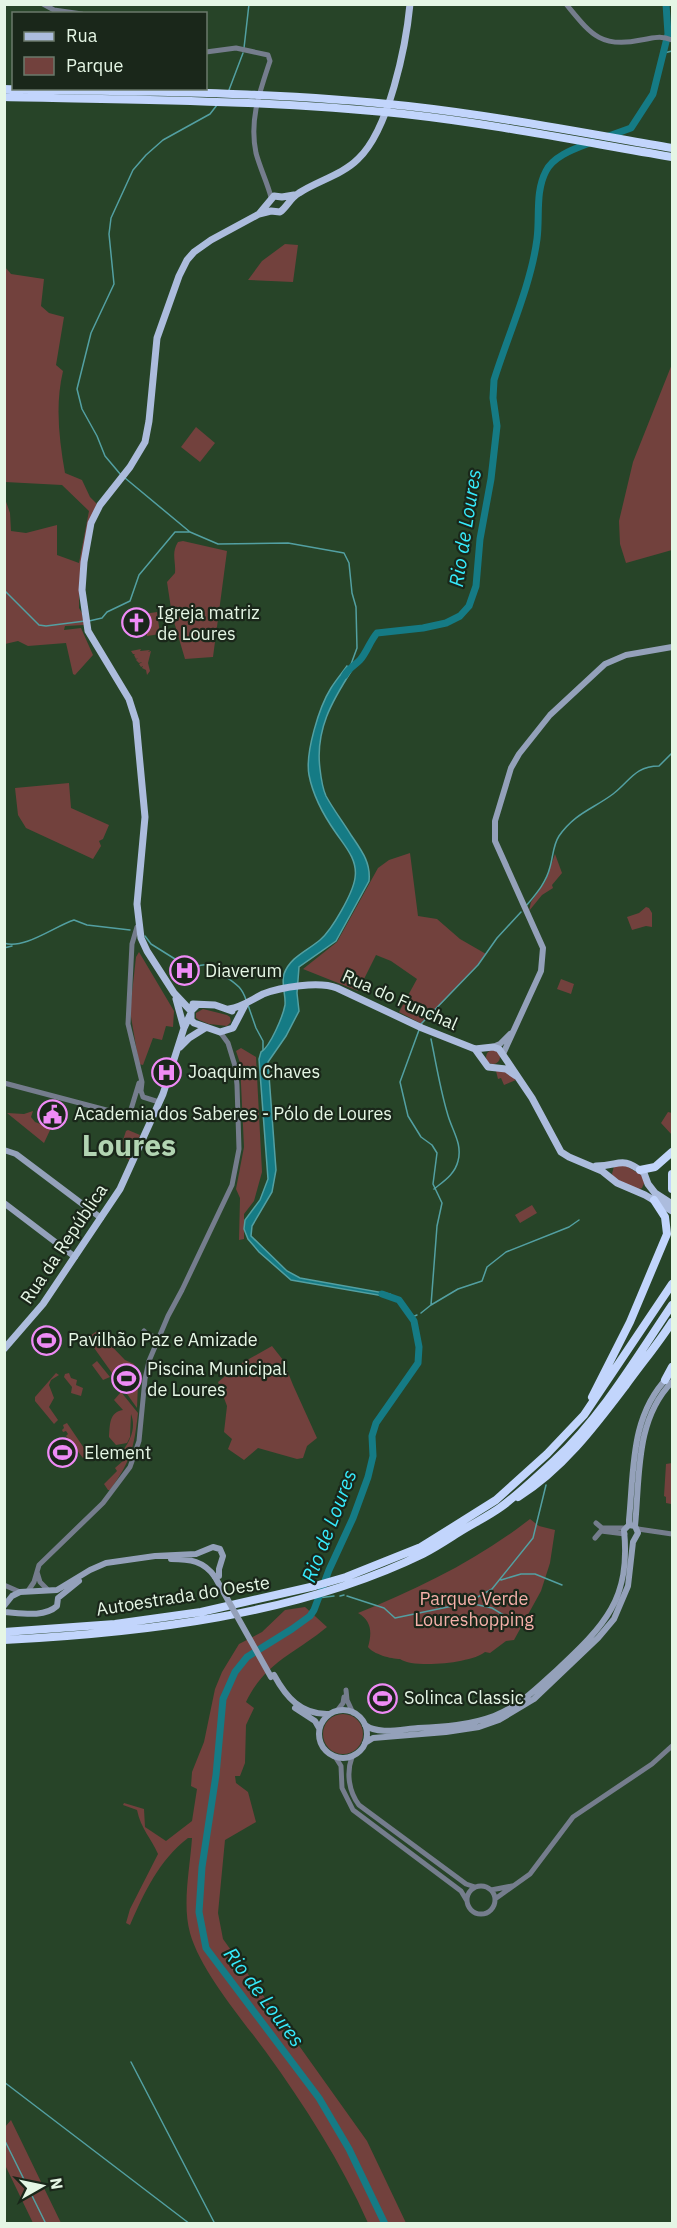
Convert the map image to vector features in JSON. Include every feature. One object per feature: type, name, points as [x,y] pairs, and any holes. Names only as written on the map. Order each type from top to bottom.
[{"type":"highway","points":[[39,90],[252,96],[406,106],[483,116],[672,148]]},
{"type":"highway","points":[[4,97],[314,106],[404,114],[481,124],[672,157]]},
{"type":"highway","points":[[640,1170],[655,1167],[672,1152]]},
{"type":"highway","points":[[672,1174],[672,1189]]},
{"type":"highway","points":[[584,1415],[630,1322],[667,1234],[665,1217],[654,1200]]},
{"type":"highway","name":"Autoestrada do Oeste","points":[[377,1569],[421,1547],[496,1500],[547,1454],[584,1415],[672,1284]]},
{"type":"highway","name":"Autoestrada do Oeste","points":[[4,1640],[162,1628],[273,1601],[315,1586],[424,1554],[501,1507],[556,1460],[593,1420],[635,1363],[672,1305]]},
{"type":"highway","points":[[501,1507],[533,1488],[560,1464],[597,1423],[671,1325]]},
{"type":"highway","points":[[669,1381],[672,1367]]},
{"type":"highway","name":"Autoestrada do Oeste","points":[[4,1632],[137,1622],[273,1601]]},
{"type":"main road","points":[[258,214],[271,211],[280,212],[295,195],[358,160],[373,138],[386,108],[399,65],[410,4]]},
{"type":"main road","points":[[244,1005],[233,1028],[220,1032],[194,1023],[190,1013],[174,993],[141,940],[137,904],[145,817],[136,721],[129,699],[96,647],[87,624],[84,614],[82,580],[91,523],[100,505],[140,451],[146,438],[158,338],[184,265],[190,255],[200,247],[258,214],[275,198],[295,195]]},
{"type":"main road","points":[[275,198],[285,205]]},
{"type":"main road","points":[[271,211],[275,198]]},
{"type":"main road","points":[[498,1067],[503,1063],[512,1032],[541,970],[543,958],[543,948],[495,841],[495,821],[511,768],[519,754],[550,715],[605,664],[626,655],[672,647]]},
{"type":"main road","name":"Rua do Funchal","points":[[229,1009],[244,1005],[266,993],[323,984],[475,1049],[499,1049],[523,1083],[561,1152],[592,1166],[617,1183],[672,1211]]},
{"type":"main road","points":[[174,993],[184,1028]]},
{"type":"main road","points":[[182,1003],[208,1004],[229,1009],[236,1020]]},
{"type":"main road","points":[[190,1013],[197,1005]]},
{"type":"main road","name":"Rua da República","points":[[4,1349],[29,1321],[75,1257],[130,1170],[159,1102],[190,1013]]},
{"type":"main road","points":[[178,1049],[189,1038],[205,1028]]},
{"type":"main road","points":[[483,1058],[490,1048],[500,1044],[512,1032]]},
{"type":"main road","name":"Rua do Funchal","points":[[475,1049],[488,1067],[511,1071],[523,1083]]},
{"type":"main road","points":[[5,1150],[16,1154],[101,1218]]},
{"type":"main road","name":"Rua do Funchal","points":[[592,1166],[623,1162],[640,1170]]},
{"type":"main road","points":[[611,1177],[609,1172],[613,1165]]},
{"type":"main road","points":[[640,1170],[655,1193],[672,1204]]},
{"type":"main road","points":[[637,1192],[644,1190],[647,1179]]},
{"type":"main road","points":[[4,1203],[75,1257]]},
{"type":"main road","points":[[365,1743],[373,1738],[446,1732],[479,1727],[499,1720],[534,1700],[598,1638],[614,1619],[628,1586],[633,1542],[633,1463],[637,1434],[645,1413],[669,1381],[672,1372]]},
{"type":"main road","points":[[365,1725],[378,1731],[460,1725],[497,1715],[524,1700],[596,1633],[609,1616],[622,1583],[633,1531]]},
{"type":"main road","points":[[14,1613],[7,1603],[20,1592],[61,1588],[106,1563],[154,1556],[196,1554],[213,1547],[222,1552],[223,1560],[219,1566],[218,1576]]},
{"type":"main road","points":[[206,1549],[202,1558],[218,1576],[272,1676],[287,1702],[315,1720],[323,1748],[336,1758],[352,1757],[360,1751],[367,1734],[360,1718],[353,1713],[337,1711],[329,1714],[313,1713],[298,1705],[272,1676]]},
{"type":"main road","points":[[4,1612],[27,1614],[51,1610],[57,1606],[58,1598],[91,1573],[117,1564],[174,1559],[195,1561],[207,1566],[219,1566]]},
{"type":"main road","points":[[50,1590],[58,1598]]},
{"type":"main road","points":[[319,1728],[329,1714]]},
{"type":"street","points":[[43,4],[54,10],[68,12]]},
{"type":"street","points":[[566,4],[590,33],[597,38],[621,43],[659,36],[672,40]]},
{"type":"street","points":[[207,52],[239,48],[268,55],[270,61],[255,113],[254,132],[256,151],[275,198]]},
{"type":"street","points":[[137,920],[137,933],[132,944],[128,1024],[143,1097]]},
{"type":"street","points":[[132,944],[141,940]]},
{"type":"street","points":[[132,954],[141,940]]},
{"type":"street","points":[[132,954],[139,948],[147,951]]},
{"type":"street","points":[[228,1042],[233,1028]]},
{"type":"street","points":[[28,1591],[34,1582],[38,1568],[108,1498],[127,1472],[136,1453],[152,1340],[168,1316],[226,1201],[236,1170],[239,1149],[237,1085],[235,1066],[228,1042],[220,1032]]},
{"type":"street","points":[[4,1083],[129,1116],[140,1079]]},
{"type":"street","points":[[134,1100],[143,1097],[159,1102]]},
{"type":"street","points":[[144,1331],[152,1340]]},
{"type":"street","points":[[596,1523],[602,1528],[672,1534]]},
{"type":"street","points":[[595,1538],[601,1531],[633,1531]]},
{"type":"street","points":[[38,1568],[39,1580],[50,1590]]},
{"type":"street","points":[[7,1603],[5,1586],[20,1592]]},
{"type":"street","points":[[337,1711],[343,1703],[346,1690],[348,1703],[353,1713]]},
{"type":"street","points":[[336,1758],[341,1766],[342,1788],[353,1810],[461,1891],[472,1910],[482,1914],[492,1910],[495,1899],[530,1874],[573,1817],[652,1764],[672,1746]]},
{"type":"street","points":[[352,1757],[349,1766],[350,1787],[353,1798],[359,1805],[466,1884],[491,1890],[495,1899]]},
{"type":"street","points":[[491,1890],[513,1885]]},
{"type":"street","points":[[467,1900],[475,1887]]},
{"type":"green space","points":[[285,244],[298,245],[293,282],[248,280],[262,261]]},
{"type":"green space","points":[[5,267],[11,274],[44,279],[41,306],[49,313],[64,317],[56,365],[63,371],[59,396],[59,422],[65,473],[82,480],[90,497],[97,504],[81,568],[79,608],[84,625],[65,626],[64,630],[81,628],[93,655],[75,675],[66,643],[28,646],[18,641],[5,644],[4,496],[10,513],[11,531],[26,533],[57,525],[57,555],[79,563],[89,511],[62,485],[5,482]]},
{"type":"green space","points":[[672,364],[672,550],[626,563],[620,544],[619,521],[633,462]]},
{"type":"green space","points":[[196,427],[215,443],[200,462],[181,447]]},
{"type":"green space","points":[[183,541],[227,551],[213,657],[185,659],[172,615],[167,582],[175,573],[176,546],[178,542]]},
{"type":"green space","points":[[157,612],[160,634],[147,636],[144,614]]},
{"type":"green space","points":[[141,649],[140,651],[151,651],[148,663],[150,671],[147,675],[146,670],[139,664],[142,662],[139,663],[136,660],[138,658],[136,659],[135,654],[131,651]]},
{"type":"green space","points":[[69,783],[71,808],[109,825],[103,839],[99,841],[101,846],[93,859],[26,828],[18,815],[15,788]]},
{"type":"green space","points":[[410,853],[418,916],[437,919],[460,939],[486,954],[422,1024],[399,1012],[417,979],[391,961],[376,955],[358,991],[303,969],[337,942],[378,868],[389,860]]},
{"type":"green space","points":[[555,854],[562,873],[552,885],[553,888],[542,895],[529,911],[531,902],[545,882]]},
{"type":"green space","points":[[646,907],[652,913],[652,927],[646,926],[632,930],[627,917],[639,913]]},
{"type":"green space","points":[[139,952],[174,1011],[173,1027],[166,1026],[162,1040],[153,1038],[143,1065],[139,1064],[130,1011],[136,957]]},
{"type":"green space","points":[[561,979],[574,984],[571,994],[557,989]]},
{"type":"green space","points":[[203,1009],[227,1015],[231,1022],[227,1026],[209,1024],[199,1020],[196,1018],[196,1013]]},
{"type":"green space","points":[[241,1048],[256,1057],[262,1172],[254,1201],[244,1214],[244,1239],[239,1240],[240,1198],[236,1189],[244,1147],[240,1063],[236,1051]]},
{"type":"green space","points":[[493,1050],[498,1052],[500,1057],[498,1062],[493,1064],[488,1062],[486,1057],[488,1052]]},
{"type":"green space","points":[[496,1071],[505,1071],[516,1080],[504,1085],[501,1078],[498,1079]]},
{"type":"green space","points":[[33,1111],[31,1117],[35,1122],[51,1128],[44,1143],[7,1113],[24,1114]]},
{"type":"green space","points":[[668,1112],[672,1113],[672,1135],[661,1123]]},
{"type":"green space","points":[[128,1130],[140,1135],[130,1160],[118,1155]]},
{"type":"green space","points":[[623,1164],[641,1175],[645,1181],[642,1188],[636,1190],[613,1177],[614,1166]]},
{"type":"green space","points":[[532,1205],[537,1213],[520,1223],[515,1215]]},
{"type":"green space","name":"Piscina Municipal de Loures","points":[[97,1331],[125,1360],[134,1364],[138,1384],[137,1408],[87,1338]]},
{"type":"green space","points":[[272,1346],[283,1360],[317,1438],[307,1446],[303,1458],[297,1459],[258,1448],[244,1460],[228,1449],[232,1439],[224,1432],[227,1406],[218,1382],[240,1364]]},
{"type":"green space","points":[[97,1361],[110,1377],[103,1380],[92,1365]]},
{"type":"green space","points":[[56,1373],[59,1375],[51,1380],[49,1385],[54,1398],[49,1407],[58,1420],[54,1424],[35,1401],[35,1397]]},
{"type":"green space","points":[[69,1373],[71,1378],[77,1380],[76,1385],[83,1388],[81,1396],[71,1393],[72,1387],[64,1377]]},
{"type":"green space","points":[[121,1392],[138,1413],[137,1425],[127,1462],[117,1480],[108,1490],[104,1484],[124,1460],[126,1456],[124,1449],[131,1437],[133,1428],[131,1414],[130,1437],[127,1443],[116,1445],[109,1437],[113,1416],[123,1410],[114,1400]]},
{"type":"green space","points":[[67,1423],[88,1454],[83,1458],[66,1436],[68,1434],[66,1431],[62,1430],[63,1425]]},
{"type":"green space","points":[[672,1463],[671,1504],[666,1503],[664,1496],[666,1464]]},
{"type":"green space","name":"Parque Verde Loureshopping","points":[[530,1519],[539,1526],[555,1530],[550,1563],[541,1591],[514,1640],[506,1641],[490,1653],[485,1652],[456,1662],[430,1664],[417,1664],[387,1657],[368,1647],[370,1628],[363,1616],[358,1613],[404,1594],[469,1560]]},
{"type":"green space","points":[[305,1607],[327,1627],[282,1659],[262,1677],[246,1702],[254,1708],[246,1725],[245,1763],[240,1776],[235,1776],[236,1783],[248,1792],[256,1822],[225,1840],[218,1913],[223,1939],[367,2141],[406,2223],[368,2223],[334,2156],[295,2093],[223,1995],[203,1963],[195,1948],[188,1922],[187,1886],[192,1838],[188,1838],[169,1856],[147,1889],[130,1925],[126,1923],[130,1909],[158,1854],[144,1828],[137,1810],[123,1805],[124,1803],[144,1809],[145,1827],[166,1841],[192,1821],[197,1789],[191,1786],[192,1772],[204,1742],[215,1689],[222,1672],[239,1644],[262,1632],[285,1610]]},
{"type":"green space","points":[[343,1714],[357,1720],[363,1734],[357,1748],[343,1754],[329,1748],[323,1734],[329,1720]]},
{"type":"green space","points":[[11,2120],[61,2223],[33,2223],[5,2165],[5,2127]]},
{"type":"water","points":[[347,666],[352,670],[332,705],[323,729],[320,741],[320,769],[326,796],[364,856],[369,881],[336,941],[299,967],[297,993],[299,1011],[286,1036],[268,1062],[276,1170],[272,1192],[252,1226],[251,1236],[287,1271],[300,1278],[390,1294],[389,1297],[291,1280],[259,1252],[248,1239],[244,1229],[245,1220],[260,1200],[268,1179],[259,1059],[261,1052],[276,1031],[284,1010],[284,974],[290,963],[320,940],[336,920],[355,878],[355,865],[316,798],[308,766],[314,730],[322,707],[331,688]]},
{"type":"waterway","points":[[244,48],[249,4]]},
{"type":"waterway","name":"Rio de Loures","points":[[606,137],[631,128],[653,94],[668,34],[666,4]]},
{"type":"waterway","name":"Rio de Loures","points":[[664,53],[672,51]]},
{"type":"waterway","points":[[229,90],[243,53]]},
{"type":"waterway","points":[[121,475],[105,456],[82,409],[77,389],[91,333],[114,284],[109,234],[111,218],[133,170],[146,155],[163,140],[210,114],[217,105]]},
{"type":"waterway","name":"Rio de Loures","points":[[345,675],[360,660],[377,633],[446,623],[460,616],[469,606],[476,586],[480,539],[491,479],[497,426],[493,398],[494,380],[530,274],[537,239],[540,187],[546,171],[554,161],[592,142]]},
{"type":"waterway","points":[[125,478],[190,532],[218,544],[288,543],[344,553],[349,563],[356,607],[357,648],[350,667]]},
{"type":"waterway","points":[[89,621],[102,618],[107,612],[130,601],[139,575],[175,532],[190,532]]},
{"type":"waterway","points":[[4,590],[39,625],[85,621]]},
{"type":"waterway","points":[[526,906],[546,878],[555,843],[565,828],[613,794],[638,771],[659,766],[672,753]]},
{"type":"waterway","points":[[421,1024],[478,965],[497,938],[521,912]]},
{"type":"waterway","points":[[4,943],[21,943],[74,920],[87,925],[130,930]]},
{"type":"waterway","points":[[145,936],[151,944],[191,969]]},
{"type":"waterway","points":[[4,948],[12,946]]},
{"type":"waterway","points":[[196,967],[209,965],[238,986],[246,1000]]},
{"type":"waterway","points":[[248,1005],[263,1041],[263,1050]]},
{"type":"waterway","points":[[419,1030],[400,1082],[408,1116],[421,1137],[432,1145],[437,1153],[433,1184],[442,1203],[437,1226],[431,1305],[421,1313]]},
{"type":"waterway","points":[[431,1039],[442,1094],[459,1148],[457,1166],[434,1189]]},
{"type":"waterway","points":[[431,1305],[458,1289],[482,1281],[487,1267],[506,1252],[569,1227],[579,1220]]},
{"type":"waterway","name":"Rio de Loures","points":[[382,1294],[399,1300],[414,1321],[419,1347],[418,1363],[376,1423],[372,1436],[373,1456],[368,1477],[314,1610],[310,1616],[292,1629],[247,1657],[235,1672],[223,1699],[216,1775],[202,1867],[199,1912],[206,1948],[319,2098],[349,2149],[385,2224]]},
{"type":"waterway","name":"Rio de Loures","points":[[412,1317],[417,1315]]},
{"type":"waterway","points":[[347,1596],[384,1608],[395,1618],[467,1603],[492,1589],[533,1538],[546,1485]]},
{"type":"waterway","points":[[501,1580],[521,1574],[535,1574],[562,1585]]},
{"type":"waterway","points":[[340,1596],[344,1595]]},
{"type":"waterway","points":[[318,1598],[334,1596]]},
{"type":"waterway","points":[[469,1603],[492,1608],[522,1626]]},
{"type":"waterway","points":[[131,2062],[215,2224]]},
{"type":"waterway","points":[[4,2082],[190,2224]]},
{"type":"waterway","points":[[4,2139],[46,2224]]},
{"type":"place","name":"Igreja matriz de Loures","points":[[136,623]]},
{"type":"place","name":"Diaverum","points":[[184,971]]},
{"type":"place","name":"Joaquim Chaves","points":[[167,1072]]},
{"type":"place","name":"Academia dos Saberes - Pólo de Loures","points":[[53,1114]]},
{"type":"place","name":"Pavilhão Paz e Amizade","points":[[47,1340]]},
{"type":"place","name":"Piscina Municipal de Loures","points":[[126,1379]]},
{"type":"place","name":"Element","points":[[63,1453]]},
{"type":"place","name":"Solinca Classic","points":[[383,1698]]},
{"type":"district","name":"Loures","points":[[129,1146]]}]
